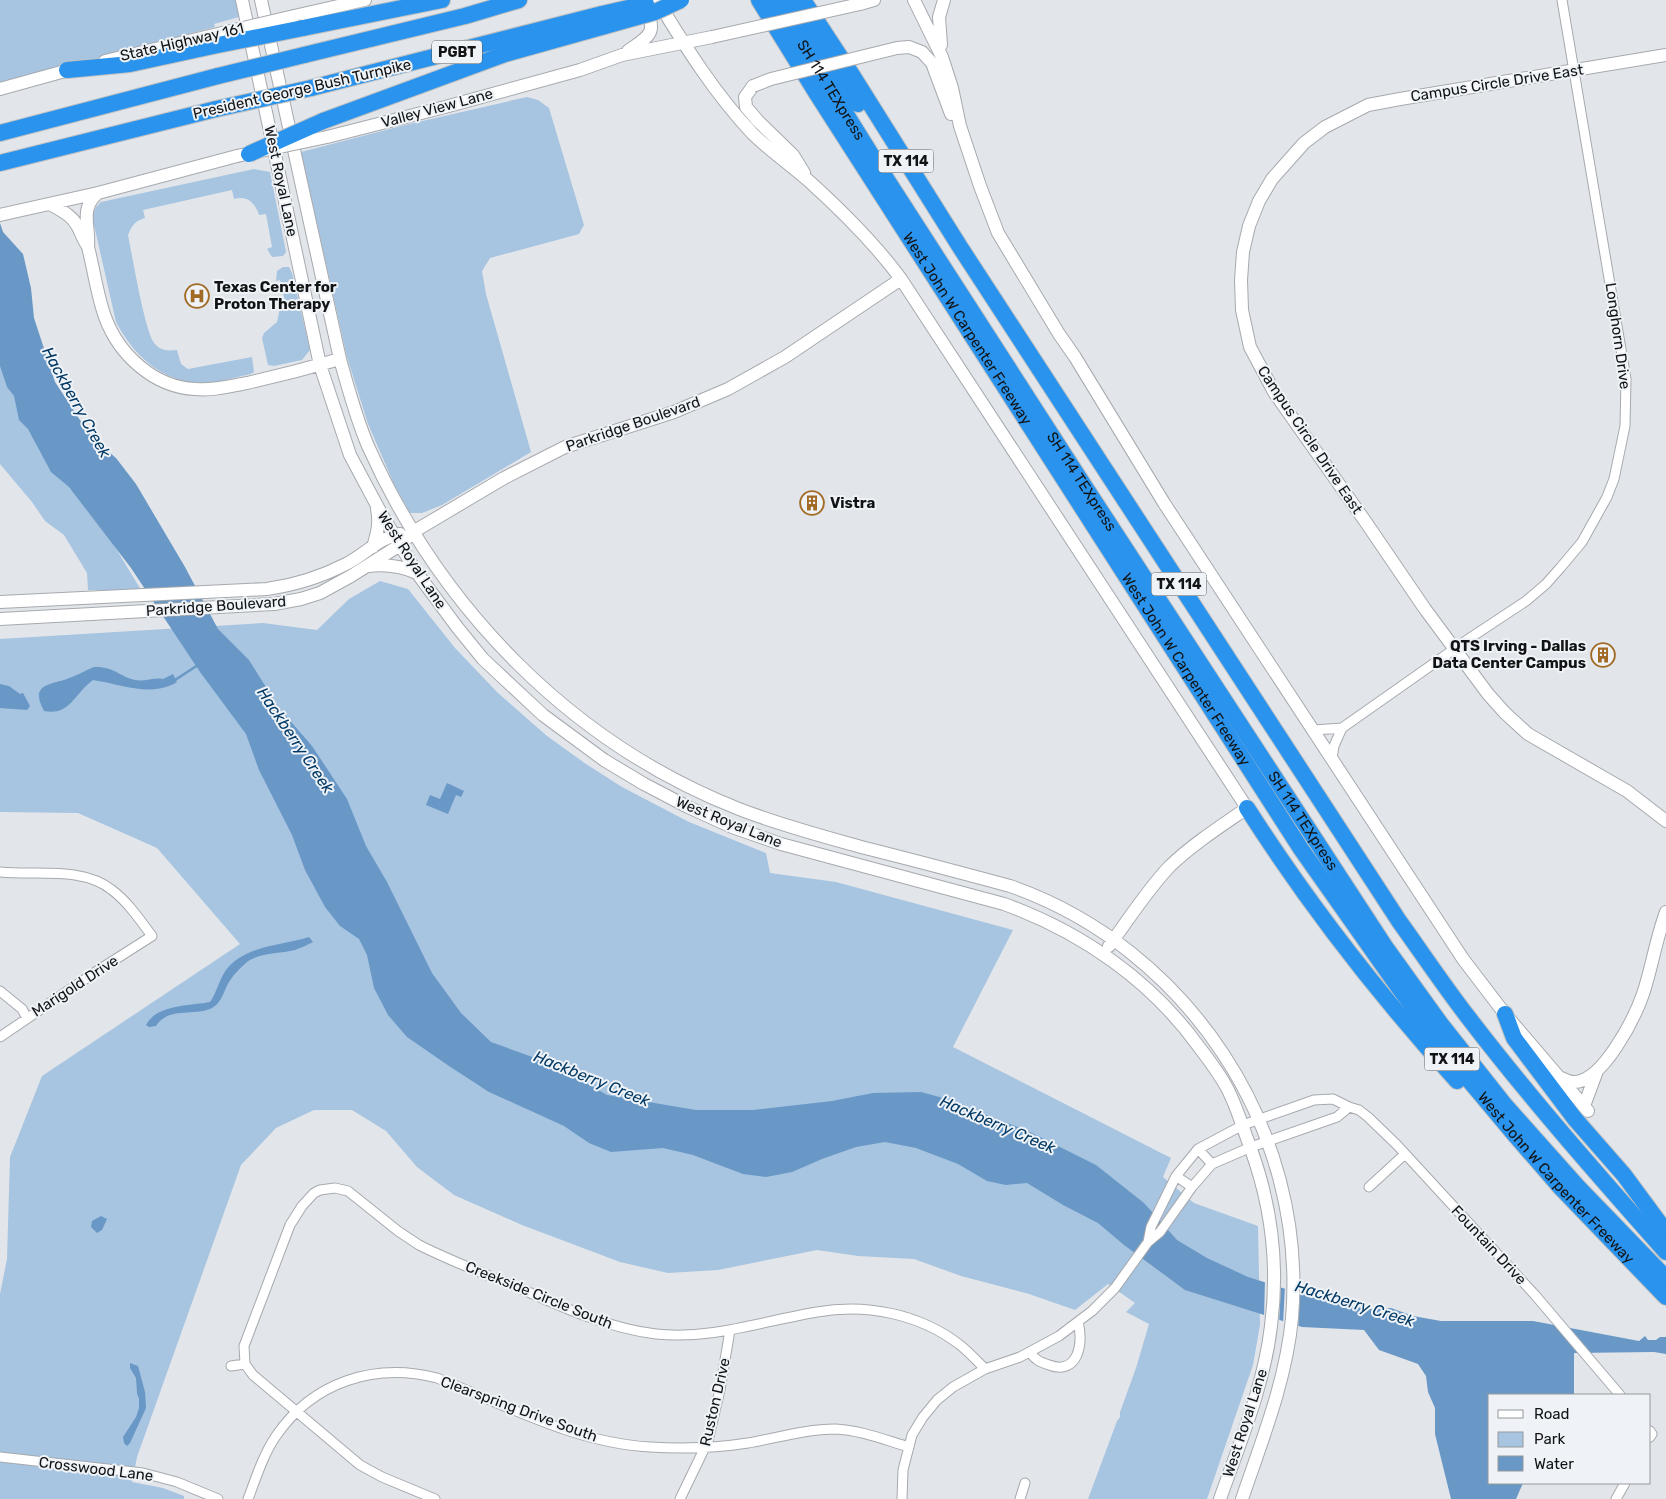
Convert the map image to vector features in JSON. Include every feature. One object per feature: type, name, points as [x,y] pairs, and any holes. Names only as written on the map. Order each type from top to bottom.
[{"type":"highway","points":[[67,70],[130,64],[217,40],[298,22],[442,0]]},
{"type":"highway","name":"President George Bush Turnpike","points":[[6,131],[218,76],[465,16],[519,0]]},
{"type":"highway","name":"President George Bush Turnpike","points":[[0,163],[216,109],[604,20],[662,0]]},
{"type":"highway","points":[[243,155],[325,129],[505,54],[604,20],[655,12],[681,0]]},
{"type":"highway","name":"West John W Carpenter Freeway","points":[[759,0],[1301,849],[1393,980],[1458,1067],[1562,1188],[1666,1297]]},
{"type":"highway","name":"SH 114 TEXpress","points":[[775,0],[887,180],[1381,940],[1440,1024],[1504,1104],[1566,1174],[1666,1278]]},
{"type":"highway","name":"SH 114 TEXpress","points":[[789,0],[946,238],[960,247]]},
{"type":"highway","name":"TX 114","points":[[803,0],[960,247],[1404,929],[1492,1048],[1602,1180],[1666,1252]]},
{"type":"highway","points":[[1085,487],[1124,555],[1190,661],[1194,682]]},
{"type":"highway","points":[[1247,808],[1311,904],[1410,1029],[1472,1098],[1515,1135]]},
{"type":"highway","points":[[1505,1014],[1514,1038],[1575,1119],[1624,1175],[1666,1232]]},
{"type":"main road","name":"West Royal Lane","points":[[242,0],[320,365],[350,455],[417,573],[483,659],[543,715],[612,765],[668,798],[732,827],[781,844],[1004,904],[1032,914],[1060,928],[1103,954],[1148,989],[1186,1027],[1215,1068],[1226,1086],[1243,1125],[1263,1185],[1274,1263],[1272,1324],[1267,1357],[1258,1391],[1220,1499]]},
{"type":"main road","name":"West Royal Lane","points":[[261,0],[340,360],[350,397],[367,444],[413,532],[460,601],[492,638],[520,667],[568,710],[623,750],[675,780],[743,811],[817,835],[1010,886],[1030,893],[1073,914],[1114,940],[1175,994],[1230,1062],[1268,1141],[1285,1201],[1291,1236],[1293,1282],[1290,1332],[1285,1363],[1273,1407],[1242,1499]]},
{"type":"main road","points":[[298,22],[365,0]]},
{"type":"main road","points":[[622,55],[647,39],[651,33],[650,17],[640,0]]},
{"type":"main road","name":"West John W Carpenter Freeway","points":[[656,0],[716,88],[752,132],[810,183],[878,250],[901,279],[1247,808]]},
{"type":"main road","name":"Valley View Lane","points":[[325,129],[445,107],[580,70],[622,55],[683,41],[712,37],[874,0]]},
{"type":"main road","points":[[914,0],[942,57],[952,88],[960,126],[998,233],[1025,280],[1075,357],[1164,502],[1463,959],[1505,1014],[1586,1109],[1597,1071]]},
{"type":"main road","points":[[942,57],[939,17],[944,0]]},
{"type":"main road","points":[[810,183],[793,155],[746,107],[745,97],[753,86],[771,79],[897,48],[910,47],[922,52],[932,63],[949,112],[960,126]]},
{"type":"main road","name":"Campus Circle Drive East","points":[[1666,55],[1368,105],[1325,127],[1304,143],[1272,179],[1259,201],[1249,226],[1243,252],[1241,280],[1242,310],[1250,347],[1274,392],[1366,521],[1424,609],[1488,694],[1528,734],[1627,791],[1666,821]]},
{"type":"main road","points":[[0,89],[67,70]]},
{"type":"main road","points":[[0,215],[98,193],[243,155]]},
{"type":"main road","points":[[88,247],[87,208],[90,200],[98,193]]},
{"type":"main road","points":[[50,204],[70,216],[77,225],[88,247],[106,317],[115,336],[130,358],[150,374],[166,383],[194,390],[218,389],[340,360]]},
{"type":"main road","name":"Parkridge Boulevard","points":[[0,602],[267,589],[294,585],[321,576],[346,564],[373,547],[397,540],[413,532],[504,478],[565,448],[674,412],[728,389],[785,357],[901,279]]},
{"type":"main road","points":[[373,547],[378,533],[378,517],[375,502]]},
{"type":"main road","name":"Parkridge Boulevard","points":[[0,620],[249,606],[301,599],[320,593],[364,567],[397,540]]},
{"type":"main road","points":[[364,567],[382,564],[400,566],[417,573]]},
{"type":"main road","points":[[612,765],[623,750]]},
{"type":"main road","points":[[1103,954],[1151,888],[1171,866],[1207,835],[1247,808]]},
{"type":"main road","points":[[1557,1076],[1574,1082],[1581,1081],[1597,1071],[1613,1052],[1630,1025],[1642,996],[1652,966],[1658,934],[1666,912]]},
{"type":"main road","points":[[1243,1434],[1262,1440]]},
{"type":"street","name":"Longhorn Drive","points":[[1342,728],[1454,648],[1526,601],[1546,584],[1582,542],[1607,497],[1614,479],[1625,426],[1626,379],[1562,0]]},
{"type":"street","points":[[1314,730],[1342,728],[1334,746],[1332,758]]},
{"type":"street","name":"Marigold Drive","points":[[0,872],[68,875],[82,877],[102,884],[110,888],[122,899],[152,936],[0,1036]]},
{"type":"street","points":[[0,991],[22,1009],[27,1018]]},
{"type":"street","name":"Fountain Drive","points":[[1198,1149],[1243,1125],[1314,1100],[1333,1099],[1359,1110],[1368,1116],[1405,1154],[1535,1295],[1619,1394]]},
{"type":"street","points":[[902,1499],[902,1479],[909,1446],[917,1426],[937,1400],[953,1387],[985,1369],[1030,1352],[1059,1336],[1078,1322],[1116,1288],[1148,1242],[1160,1232],[1189,1191],[1212,1164],[1251,1147],[1337,1116],[1349,1107]]},
{"type":"street","points":[[1148,1242],[1150,1227],[1174,1180],[1198,1149],[1212,1164]]},
{"type":"street","points":[[1369,1187],[1405,1154]]},
{"type":"street","points":[[1174,1180],[1189,1191]]},
{"type":"street","name":"Creekside Circle South","points":[[245,1364],[244,1346],[290,1225],[302,1206],[314,1193],[320,1190],[335,1188],[352,1194],[419,1246],[601,1322],[639,1332],[676,1335],[707,1334],[831,1310],[882,1312],[908,1318],[932,1327],[961,1345],[985,1369]]},
{"type":"street","points":[[1030,1352],[1038,1361],[1053,1367],[1059,1368],[1069,1365],[1076,1357],[1080,1347],[1081,1331],[1078,1322]]},
{"type":"street","name":"Ruston Drive","points":[[680,1499],[712,1430],[730,1330]]},
{"type":"street","points":[[231,1366],[245,1364],[253,1376],[360,1465],[382,1477],[435,1499]]},
{"type":"street","name":"Clearspring Drive South","points":[[248,1499],[275,1437],[296,1411],[313,1396],[339,1384],[375,1374],[422,1374],[437,1378],[555,1426],[602,1440],[632,1446],[705,1448],[747,1443],[811,1430],[834,1429],[857,1432],[909,1446]]},
{"type":"street","name":"Crosswood Lane","points":[[0,1457],[143,1473],[177,1482],[218,1499]]},
{"type":"street","points":[[1020,1499],[1026,1483]]},
{"type":"street","points":[[1616,1499],[1624,1484]]},
{"type":"green space","points":[[0,0],[236,0],[239,17],[214,24],[215,27],[0,84]]},
{"type":"green space","points":[[527,97],[538,100],[549,108],[584,225],[579,234],[490,258],[482,271],[486,294],[531,452],[442,505],[422,513],[410,513],[394,484],[368,424],[347,357],[301,152],[405,125]]},
{"type":"green space","points":[[254,169],[270,172],[286,252],[283,256],[272,257],[267,249],[272,247],[266,214],[259,215],[253,204],[247,199],[234,199],[232,190],[143,210],[145,218],[134,224],[128,235],[147,325],[151,337],[157,346],[165,350],[177,350],[181,364],[188,369],[252,357],[254,372],[251,374],[208,383],[174,378],[151,365],[141,356],[131,346],[116,322],[92,216],[96,207],[101,202]]},
{"type":"green space","points":[[283,267],[289,267],[292,273],[310,350],[302,360],[274,366],[268,365],[262,338],[264,333],[277,322],[280,308],[286,306],[280,280],[276,281],[277,271]]},
{"type":"green space","points":[[0,356],[141,590],[88,590],[87,573],[64,535],[45,521],[32,502],[0,464]]},
{"type":"green space","points":[[380,581],[408,589],[455,648],[497,692],[547,736],[622,787],[689,822],[766,853],[770,873],[836,882],[1013,930],[953,1047],[1171,1158],[1163,1177],[1194,1203],[1258,1226],[1260,1325],[1253,1365],[1207,1499],[1088,1499],[1120,1417],[1149,1324],[1126,1312],[1135,1303],[1108,1284],[1075,1310],[1029,1294],[961,1276],[914,1259],[858,1256],[817,1250],[718,1270],[668,1273],[620,1262],[522,1225],[454,1195],[417,1167],[386,1131],[352,1110],[314,1110],[276,1128],[241,1165],[137,1457],[132,1482],[163,1488],[184,1496],[184,1499],[0,1499],[0,1294],[7,1259],[10,1157],[42,1076],[240,944],[157,848],[78,813],[0,812],[0,639],[263,623],[317,630],[349,599]]},
{"type":"water","name":"Hackberry Creek","points":[[0,223],[3,232],[23,254],[31,288],[34,318],[55,382],[96,441],[116,458],[136,484],[185,567],[218,629],[249,660],[279,708],[312,746],[347,799],[366,846],[387,882],[432,973],[461,1013],[491,1042],[538,1059],[578,1078],[607,1095],[696,1110],[753,1110],[832,1101],[873,1093],[921,1092],[954,1101],[1026,1130],[1096,1165],[1144,1203],[1177,1240],[1207,1258],[1248,1277],[1347,1306],[1372,1309],[1391,1308],[1413,1316],[1441,1321],[1533,1321],[1639,1341],[1645,1336],[1648,1340],[1666,1337],[1666,1354],[1654,1352],[1574,1353],[1574,1394],[1488,1394],[1488,1484],[1523,1484],[1516,1499],[1451,1499],[1435,1434],[1435,1408],[1428,1392],[1426,1376],[1418,1364],[1379,1350],[1364,1330],[1302,1327],[1185,1290],[1124,1245],[1098,1223],[1027,1183],[1006,1185],[987,1181],[958,1164],[916,1148],[885,1142],[856,1147],[792,1172],[766,1177],[743,1174],[693,1155],[663,1148],[611,1152],[589,1143],[564,1126],[489,1092],[407,1037],[388,1015],[374,988],[367,955],[359,939],[340,926],[325,907],[305,870],[292,835],[259,770],[246,734],[200,672],[131,568],[69,487],[51,472],[28,429],[19,420],[14,396],[7,387],[0,366]]},
{"type":"water","points":[[94,667],[106,668],[135,680],[163,679],[173,674],[177,682],[167,687],[146,689],[125,687],[93,680],[66,707],[53,712],[44,711],[39,697],[42,688]]},
{"type":"water","points":[[0,684],[9,686],[20,694],[23,693],[30,706],[27,710],[0,708]]},
{"type":"water","points":[[447,783],[464,791],[461,797],[456,795],[448,814],[426,805],[430,795],[440,799]]},
{"type":"water","points":[[309,937],[313,942],[300,948],[264,955],[247,962],[238,970],[219,1002],[212,1008],[205,1011],[174,1014],[161,1020],[156,1026],[149,1027],[146,1025],[151,1018],[166,1010],[184,1005],[210,1002],[226,970],[243,956],[253,951]]},
{"type":"water","points":[[101,1216],[107,1219],[102,1230],[97,1233],[91,1227],[92,1221]]},
{"type":"water","points":[[130,1363],[138,1366],[145,1392],[146,1408],[127,1446],[124,1443],[123,1437],[136,1417],[139,1408],[136,1378],[130,1368]]},
{"type":"pier","points":[[1265,1280],[1281,1285],[1279,1323],[1264,1318]]},
{"type":"pier","points":[[1285,1286],[1300,1291],[1298,1329],[1283,1324]]},
{"type":"waterway","points":[[175,680],[198,665]]},
{"type":"place","name":"Texas Center for Proton Therapy","points":[[197,296]]},
{"type":"place","name":"Vistra","points":[[812,503]]},
{"type":"place","name":"QTS Irving - Dallas Data Center Campus","points":[[1603,655]]}]
